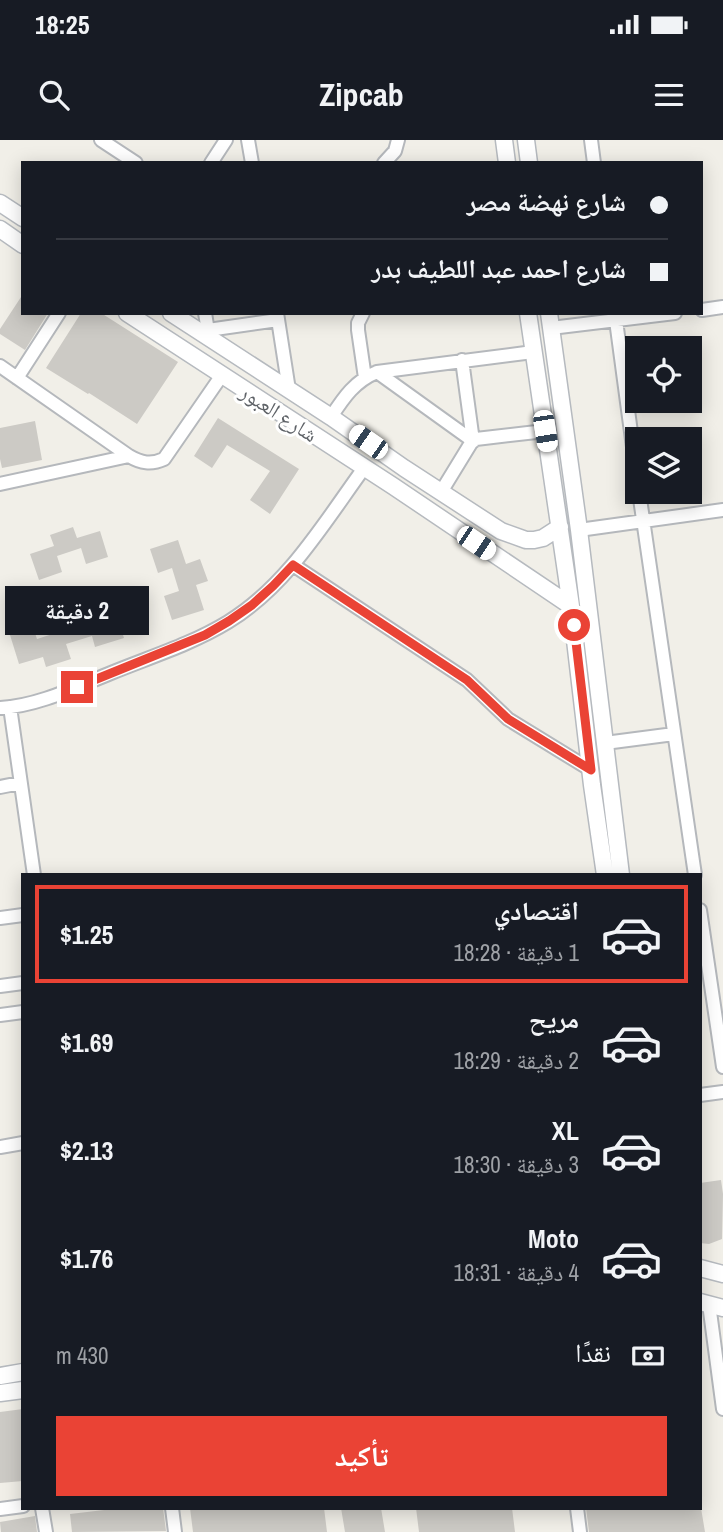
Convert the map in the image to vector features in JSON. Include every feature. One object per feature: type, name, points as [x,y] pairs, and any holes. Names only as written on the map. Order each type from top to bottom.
[{"type":"street","points":[[102,140],[133,161]]},
{"type":"street","points":[[212,161],[226,140]]},
{"type":"street","points":[[248,140],[252,161]]},
{"type":"street","points":[[386,161],[395,151],[398,140]]},
{"type":"street","points":[[504,140],[507,161]]},
{"type":"street","points":[[526,140],[529,161]]},
{"type":"street","points":[[592,140],[594,161]]},
{"type":"street","points":[[0,203],[21,217]]},
{"type":"street","points":[[0,229],[21,244]]},
{"type":"street","points":[[703,310],[723,307]]},
{"type":"street","points":[[17,378],[58,315]]},
{"type":"street","name":"شارع العبور","points":[[130,315],[393,486],[571,606]]},
{"type":"street","name":"شارع العبور","points":[[174,315],[208,333],[404,468],[501,531],[526,540],[534,540],[543,538],[560,527]]},
{"type":"street","points":[[205,315],[208,333],[277,316],[289,390]]},
{"type":"street","points":[[362,315],[358,330],[365,378]]},
{"type":"street","points":[[528,315],[571,606],[605,873]]},
{"type":"street","points":[[621,873],[579,530],[550,321],[645,315]]},
{"type":"street","points":[[615,317],[630,427]]},
{"type":"street","points":[[331,417],[352,387],[377,372],[533,352]]},
{"type":"street","points":[[462,360],[473,441]]},
{"type":"street","points":[[0,366],[129,456],[146,463],[164,460],[222,375]]},
{"type":"street","points":[[377,372],[473,441]]},
{"type":"street","points":[[441,492],[473,441],[482,437],[545,431]]},
{"type":"street","points":[[0,484],[129,456]]},
{"type":"street","points":[[34,873],[5,708],[56,695],[205,635],[229,621],[252,605],[293,565],[364,468]]},
{"type":"street","points":[[393,486],[404,468]]},
{"type":"street","points":[[641,504],[695,873]]},
{"type":"street","points":[[579,530],[723,510]]},
{"type":"street","points":[[293,565],[467,680],[508,719],[591,770]]},
{"type":"street","points":[[605,743],[674,734]]},
{"type":"street","points":[[0,787],[20,783]]},
{"type":"street","points":[[0,918],[21,915]]},
{"type":"street","points":[[702,924],[723,1067]]},
{"type":"street","points":[[708,964],[723,962]]},
{"type":"street","points":[[0,986],[21,983]]},
{"type":"street","points":[[0,1015],[21,1012]]},
{"type":"street","points":[[702,1095],[723,1092]]},
{"type":"street","points":[[0,1147],[21,1143]]},
{"type":"street","points":[[702,1269],[723,1274]]},
{"type":"street","points":[[710,1304],[723,1409]]},
{"type":"street","points":[[0,1376],[21,1372]]},
{"type":"street","points":[[0,1393],[21,1390]]},
{"type":"street","points":[[0,1509],[21,1506]]},
{"type":"street","points":[[42,1510],[46,1532]]},
{"type":"street","points":[[172,1510],[174,1532]]},
{"type":"street","points":[[577,1510],[580,1532]]},
{"type":"building","points":[[21,297],[21,315],[47,315],[25,350],[0,334],[0,329]]},
{"type":"building","points":[[80,315],[104,315],[178,362],[137,424],[46,368]]},
{"type":"building","points":[[218,418],[299,469],[270,514],[250,500],[270,471],[227,445],[212,468],[194,456]]},
{"type":"building","points":[[35,421],[42,460],[2,468],[0,428]]},
{"type":"building","points":[[73,527],[77,538],[100,531],[108,557],[86,564],[81,548],[57,556],[62,572],[39,580],[30,554],[54,546],[50,535]]},
{"type":"building","points":[[178,540],[186,564],[200,559],[208,581],[196,585],[204,610],[172,620],[164,596],[179,591],[172,568],[158,573],[150,549]]},
{"type":"building","points":[[84,611],[87,622],[116,613],[124,638],[95,647],[92,636],[66,644],[71,659],[46,667],[43,657],[19,664],[10,635],[33,627],[37,639],[62,631],[58,619]]},
{"type":"building","points":[[721,1180],[723,1194],[722,1239],[709,1244],[702,1243],[702,1183]]},
{"type":"building","points":[[21,1409],[21,1481],[0,1483],[0,1412]]},
{"type":"building","points":[[104,1510],[163,1510],[166,1531],[72,1532],[70,1514]]},
{"type":"building","points":[[190,1510],[324,1510],[327,1532],[193,1532]]},
{"type":"building","points":[[341,1510],[381,1510],[385,1532],[345,1532]]},
{"type":"building","points":[[416,1510],[512,1510],[515,1532],[419,1532]]},
{"type":"building","points":[[586,1510],[701,1510],[705,1532],[589,1532]]},
{"type":"building","points":[[35,1516],[37,1532],[1,1532],[0,1522]]},
{"type":"route","points":[[77,687],[205,635],[252,605],[293,565],[467,680],[508,719],[591,770],[574,625]]}]
